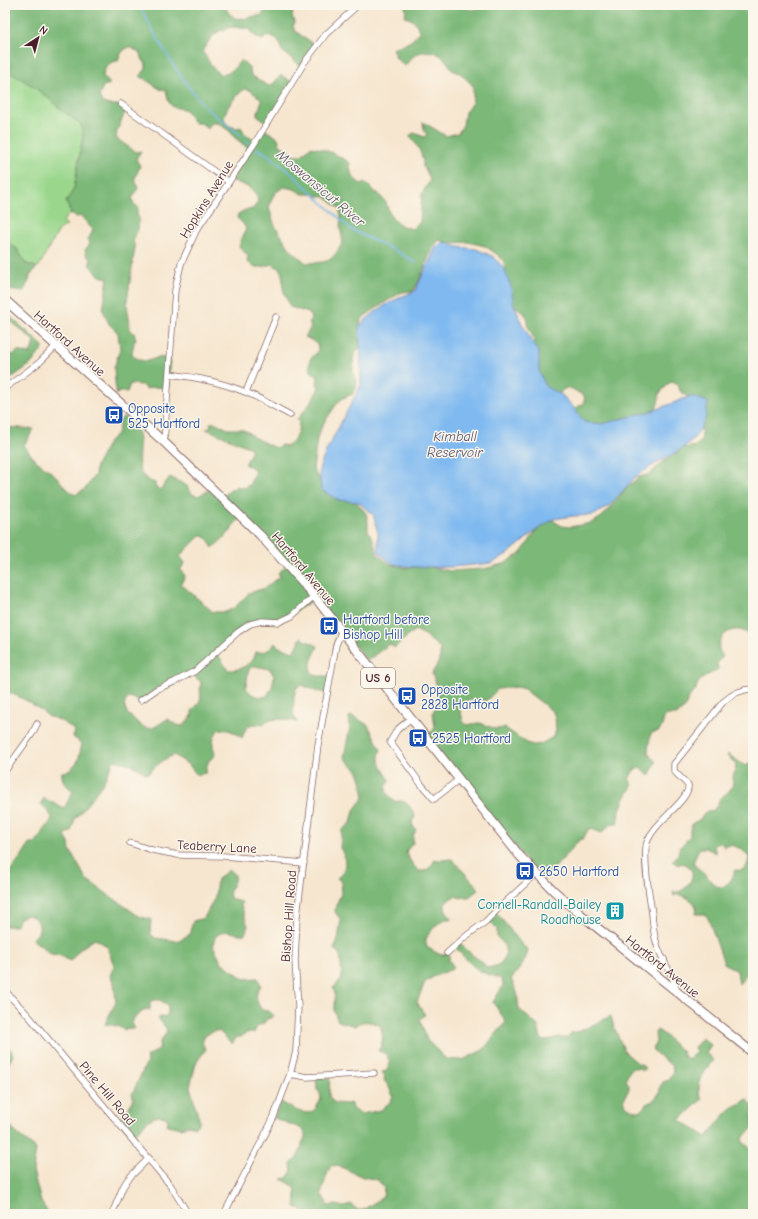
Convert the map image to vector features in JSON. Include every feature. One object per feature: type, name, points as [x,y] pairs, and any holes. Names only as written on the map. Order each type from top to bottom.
[{"type":"highway","name":"Hartford Avenue","points":[[5,300],[164,442],[260,535],[314,596],[458,780],[519,855],[553,890],[651,972],[753,1053]]},
{"type":"street","name":"Hopkins Avenue","points":[[164,442],[175,290],[182,264],[196,231],[230,182],[316,46],[335,25],[358,5]]},
{"type":"street","points":[[121,104],[230,182]]},
{"type":"street","points":[[246,392],[276,316]]},
{"type":"street","points":[[5,388],[40,362],[56,346]]},
{"type":"street","points":[[170,374],[190,376],[246,392],[290,415]]},
{"type":"street","points":[[142,700],[157,689],[195,671],[238,632],[250,624],[262,621],[279,622],[292,616],[314,596]]},
{"type":"street","name":"Bishop Hill Road","points":[[224,1214],[273,1118],[290,1074],[296,1051],[298,1027],[295,961],[297,916],[322,718],[336,645],[341,632]]},
{"type":"street","points":[[677,992],[675,981],[656,942],[647,874],[647,844],[662,819],[680,802],[687,792],[688,788],[686,783],[674,771],[674,764],[724,702],[733,694],[742,690],[753,689]]},
{"type":"street","points":[[410,719],[397,730],[390,742],[421,784],[434,799],[458,780]]},
{"type":"street","points":[[5,771],[32,734],[37,724]]},
{"type":"street","name":"Teaberry Lane","points":[[130,843],[165,854],[224,856],[304,863]]},
{"type":"street","points":[[448,953],[465,937],[485,922],[537,873]]},
{"type":"street","points":[[651,972],[664,959]]},
{"type":"street","name":"Pine Hill Road","points":[[5,991],[28,1015],[149,1158],[171,1186],[188,1214]]},
{"type":"street","points":[[290,1074],[308,1077],[374,1073]]},
{"type":"street","points":[[112,1214],[123,1187],[128,1179],[149,1158]]},
{"type":"green space","points":[[5,5],[224,5],[233,17],[243,19],[260,16],[269,5],[287,5],[293,12],[292,17],[295,21],[293,27],[295,31],[316,46],[301,66],[281,50],[279,42],[275,38],[267,36],[262,40],[254,35],[249,28],[230,27],[224,31],[222,30],[213,36],[206,45],[203,52],[213,68],[221,75],[230,72],[241,60],[249,67],[251,75],[268,86],[273,84],[281,75],[292,82],[268,123],[257,115],[261,99],[250,90],[245,89],[235,98],[226,110],[224,118],[226,123],[236,128],[241,127],[245,134],[256,140],[264,129],[278,138],[280,145],[295,155],[302,155],[310,147],[331,152],[340,157],[350,163],[350,170],[355,180],[361,184],[367,183],[374,192],[378,193],[386,203],[391,217],[402,226],[412,229],[420,222],[422,194],[430,180],[426,170],[423,167],[419,150],[409,136],[414,133],[424,137],[427,135],[424,130],[423,122],[446,136],[458,133],[463,125],[465,112],[471,105],[473,98],[473,86],[460,73],[452,70],[443,57],[434,52],[424,51],[417,54],[411,58],[405,66],[394,56],[396,55],[393,49],[409,42],[419,32],[415,22],[405,17],[406,9],[404,5],[459,5],[472,10],[480,5],[753,5],[753,638],[746,632],[739,630],[728,632],[724,635],[720,641],[719,647],[723,657],[718,661],[717,666],[719,668],[698,682],[696,690],[687,699],[687,703],[682,711],[676,715],[666,715],[659,731],[650,735],[648,753],[656,762],[649,776],[645,771],[639,768],[634,770],[629,779],[633,785],[622,804],[617,824],[610,825],[602,833],[589,828],[583,839],[580,839],[552,871],[542,880],[426,737],[435,728],[433,712],[437,705],[438,689],[432,673],[439,661],[440,648],[423,634],[415,630],[394,648],[389,644],[367,661],[316,598],[281,621],[251,624],[216,652],[228,670],[233,670],[245,666],[252,660],[256,652],[267,650],[275,643],[279,647],[293,652],[301,637],[318,646],[311,662],[311,672],[317,676],[330,676],[327,693],[315,691],[302,685],[297,687],[294,697],[293,713],[297,722],[275,719],[270,720],[263,725],[254,724],[245,730],[242,738],[232,731],[219,729],[213,740],[215,752],[214,757],[209,760],[206,773],[197,775],[189,765],[174,755],[163,761],[147,774],[131,764],[114,760],[103,783],[75,818],[71,832],[67,833],[65,836],[69,843],[70,850],[86,879],[140,917],[151,919],[150,930],[151,934],[155,938],[177,941],[189,935],[193,921],[204,918],[215,897],[217,879],[229,870],[235,875],[230,895],[231,898],[242,902],[241,905],[248,926],[245,934],[227,931],[220,934],[215,937],[213,945],[221,962],[244,979],[258,978],[261,986],[257,992],[258,1004],[262,1010],[268,1011],[274,1015],[273,1017],[267,1019],[263,1024],[257,1026],[254,1033],[246,1033],[241,1037],[237,1037],[232,1044],[219,1031],[213,1031],[205,1036],[202,1043],[206,1049],[196,1063],[190,1087],[200,1122],[195,1127],[188,1125],[182,1128],[167,1125],[168,1119],[158,1116],[143,1125],[132,1137],[117,1120],[124,1114],[134,1099],[132,1094],[147,1062],[146,1056],[149,1056],[159,1049],[160,1042],[167,1032],[166,1028],[158,1018],[166,1016],[168,1013],[168,1006],[160,1000],[153,1000],[150,1003],[150,1010],[146,1009],[134,1018],[132,1023],[135,1029],[128,1028],[124,1030],[117,1026],[105,1024],[116,1002],[114,982],[110,976],[114,966],[107,946],[95,939],[81,948],[70,961],[61,956],[51,954],[32,939],[37,934],[39,929],[37,920],[33,917],[25,915],[20,919],[16,926],[5,926],[5,874],[10,871],[29,844],[36,842],[51,821],[52,817],[41,804],[44,798],[64,809],[73,791],[63,780],[62,772],[69,771],[78,761],[82,744],[73,737],[75,732],[63,722],[49,717],[22,698],[5,692],[5,429],[6,427],[34,429],[24,445],[34,459],[56,476],[64,486],[75,495],[85,489],[95,475],[96,466],[110,440],[117,434],[119,421],[124,416],[136,429],[138,434],[139,462],[142,474],[147,479],[155,483],[155,487],[160,490],[170,477],[187,486],[192,494],[198,496],[212,488],[223,497],[230,489],[233,489],[236,486],[245,488],[250,484],[255,471],[250,466],[245,465],[251,452],[251,448],[206,429],[209,429],[211,426],[210,423],[216,423],[228,429],[241,429],[248,432],[253,437],[276,448],[281,445],[287,446],[290,444],[298,429],[299,422],[297,420],[311,402],[319,388],[317,376],[310,370],[310,359],[317,352],[318,346],[313,341],[305,337],[311,327],[309,323],[311,318],[309,313],[290,307],[284,290],[281,271],[272,264],[263,267],[256,267],[247,262],[248,256],[239,246],[246,229],[237,218],[238,214],[245,210],[254,208],[258,201],[257,196],[251,190],[244,185],[231,180],[250,150],[233,136],[231,132],[218,123],[211,123],[208,129],[201,123],[195,123],[184,110],[172,106],[168,100],[166,90],[160,89],[140,76],[146,69],[146,64],[140,53],[130,47],[122,52],[118,61],[110,63],[106,68],[103,76],[110,84],[103,86],[99,96],[102,101],[108,105],[119,105],[126,110],[117,131],[116,138],[134,151],[141,151],[136,159],[140,166],[135,178],[138,188],[132,199],[134,204],[138,207],[137,215],[139,218],[138,229],[133,241],[135,248],[127,301],[130,329],[134,333],[136,339],[132,354],[138,359],[144,361],[158,358],[170,359],[168,388],[154,387],[146,389],[142,385],[130,384],[127,392],[119,392],[116,395],[114,368],[120,349],[118,333],[109,324],[103,310],[108,278],[100,276],[89,265],[91,260],[87,256],[85,250],[90,244],[88,240],[93,230],[81,216],[77,217],[72,215],[66,202],[74,189],[83,135],[81,124],[30,84],[5,70]],"holes":[[[284,187],[294,189],[303,194],[325,197],[339,208],[341,217],[340,227],[343,242],[332,258],[320,262],[306,263],[290,249],[275,226],[269,208],[272,198],[276,192]],[[439,240],[449,243],[468,242],[485,246],[498,255],[504,262],[510,300],[524,313],[528,319],[527,324],[535,341],[531,347],[546,398],[553,403],[561,392],[567,388],[570,388],[585,397],[583,404],[574,409],[592,435],[645,428],[657,408],[659,394],[671,381],[678,384],[680,391],[699,406],[702,438],[699,443],[696,446],[683,448],[663,462],[650,474],[639,477],[627,487],[602,517],[591,523],[570,527],[562,526],[552,520],[546,522],[537,530],[521,553],[504,564],[484,569],[450,571],[425,566],[408,568],[390,564],[377,554],[373,539],[368,531],[366,513],[354,501],[325,489],[313,469],[317,438],[323,424],[338,402],[353,394],[356,388],[353,373],[353,359],[354,355],[364,341],[363,328],[359,326],[362,318],[402,292],[413,291],[431,252]],[[243,517],[288,565],[278,573],[280,576],[265,588],[249,593],[234,608],[226,612],[213,612],[181,584],[185,575],[180,570],[185,563],[180,556],[201,535],[208,540],[212,547],[214,547],[231,531],[234,524]],[[255,666],[270,669],[274,676],[272,687],[267,696],[255,696],[246,688],[250,668]],[[192,674],[201,682],[201,697],[199,703],[192,711],[192,716],[183,726],[177,725],[167,719],[152,728],[142,726],[128,715],[124,705],[130,697],[138,701]],[[517,687],[524,689],[552,711],[555,716],[556,731],[553,737],[541,744],[533,745],[527,743],[505,728],[496,729],[480,723],[466,725],[463,721],[460,708],[463,702],[471,700],[486,701],[498,689]]]},
{"type":"green space","points":[[5,70],[30,84],[81,124],[83,135],[74,189],[66,202],[72,215],[69,214],[63,221],[67,225],[59,230],[39,266],[36,268],[26,264],[17,249],[5,241]]},
{"type":"green space","points":[[5,241],[17,249],[26,264],[36,268],[28,279],[30,279],[23,292],[8,290],[5,288]]},
{"type":"green space","points":[[5,312],[44,347],[31,364],[7,381],[5,379],[5,339],[9,351],[13,355],[18,351],[29,354],[34,341],[5,316]]},
{"type":"green space","points":[[352,716],[368,725],[381,750],[379,758],[381,765],[390,780],[386,789],[387,794],[394,801],[406,803],[410,807],[415,817],[412,821],[416,830],[413,836],[413,843],[407,850],[406,854],[413,865],[419,871],[424,871],[429,868],[435,859],[452,859],[479,889],[469,897],[461,898],[455,896],[447,901],[445,909],[452,919],[443,920],[427,937],[426,943],[428,947],[441,955],[449,954],[449,960],[453,966],[452,969],[425,982],[417,1002],[425,1015],[420,1020],[427,1040],[446,1059],[462,1060],[483,1050],[506,1022],[493,1002],[503,986],[502,980],[476,968],[468,962],[455,947],[460,943],[466,950],[488,968],[502,962],[505,955],[505,947],[497,938],[497,929],[489,921],[496,912],[523,946],[528,949],[524,961],[511,979],[517,992],[519,1009],[538,1026],[541,1038],[544,1041],[559,1037],[566,1038],[571,1033],[580,1031],[611,1016],[624,1050],[645,1068],[643,1071],[639,1068],[632,1068],[627,1075],[626,1080],[629,1085],[629,1089],[624,1101],[628,1107],[636,1111],[640,1111],[648,1103],[653,1101],[660,1092],[660,1087],[663,1082],[669,1080],[673,1072],[672,1066],[652,1050],[656,1042],[655,1033],[657,1030],[682,1051],[683,1056],[689,1059],[696,1051],[694,1048],[702,1038],[711,1045],[706,1053],[713,1060],[704,1073],[699,1089],[702,1099],[680,1120],[707,1137],[719,1121],[733,1107],[747,1099],[753,1106],[753,1128],[745,1135],[742,1141],[752,1150],[753,1214],[324,1214],[322,1212],[320,1214],[306,1214],[301,1209],[295,1207],[295,1187],[282,1179],[287,1178],[292,1171],[291,1164],[296,1159],[302,1148],[305,1133],[300,1128],[274,1118],[281,1102],[306,1113],[314,1110],[321,1099],[320,1093],[317,1090],[316,1077],[330,1078],[329,1096],[334,1103],[350,1103],[355,1111],[362,1114],[381,1110],[390,1102],[393,1096],[384,1080],[385,1076],[381,1072],[387,1071],[390,1062],[385,1053],[378,1051],[382,1038],[380,1025],[370,1022],[361,1022],[355,1026],[338,1021],[334,1011],[335,994],[333,988],[341,980],[342,976],[340,955],[334,949],[338,939],[341,920],[335,912],[336,905],[341,894],[342,883],[337,878],[343,872],[345,864],[344,856],[340,848],[342,830],[351,823],[354,810],[364,797],[358,772],[344,757],[350,727],[349,717]],"holes":[[[331,1165],[341,1167],[363,1177],[378,1180],[384,1188],[383,1197],[363,1210],[358,1210],[351,1204],[345,1207],[335,1205],[327,1206],[326,1201],[321,1195],[326,1177]]]},
{"type":"green space","points":[[728,754],[745,766],[750,764],[753,760],[753,965],[739,984],[737,971],[724,963],[708,918],[704,914],[696,914],[696,906],[692,901],[678,894],[674,896],[673,892],[682,890],[692,878],[691,869],[687,865],[678,865],[672,861],[678,855],[679,849],[690,836],[690,829],[693,823],[699,820],[707,811],[714,810],[720,798],[732,787],[732,778],[735,772],[736,764],[727,756]],"holes":[[[722,843],[724,847],[731,845],[735,846],[745,852],[749,858],[748,864],[745,868],[735,870],[730,881],[726,885],[719,887],[693,863],[698,850],[701,848],[706,848],[716,853],[714,847],[717,844]]]},
{"type":"green space","points":[[5,1042],[13,1055],[7,1067],[7,1077],[5,1082]]},
{"type":"green space","points":[[5,1107],[6,1119],[15,1132],[36,1149],[33,1171],[41,1202],[49,1214],[5,1214]]},
{"type":"water","name":"Kimball Reservoir","points":[[444,242],[458,247],[476,249],[494,257],[505,270],[511,287],[514,304],[521,322],[539,353],[539,371],[546,387],[562,395],[584,422],[602,424],[655,410],[691,396],[708,402],[705,420],[696,436],[683,448],[635,477],[610,505],[594,515],[554,519],[538,529],[509,553],[492,563],[452,567],[412,567],[393,564],[378,552],[378,533],[373,514],[358,502],[338,500],[321,490],[319,469],[326,451],[361,385],[359,326],[386,305],[415,291],[436,247]]},
{"type":"waterway","name":"Moswansicut River","points":[[139,5],[170,59],[187,85],[207,108],[240,134],[250,144]]},
{"type":"waterway","name":"Moswansicut River","points":[[256,148],[268,155],[293,175],[352,230],[398,252],[416,263]]},
{"type":"place","name":"Opposite 525 Hartford","points":[[114,415]]},
{"type":"place","name":"Hartford before Bishop Hill","points":[[329,626]]},
{"type":"place","name":"Opposite 2828 Hartford","points":[[407,696]]},
{"type":"place","name":"2525 Hartford","points":[[418,738]]},
{"type":"place","name":"2650 Hartford","points":[[525,871]]},
{"type":"place","name":"Cornell-Randall-Bailey Roadhouse","points":[[615,911]]}]
